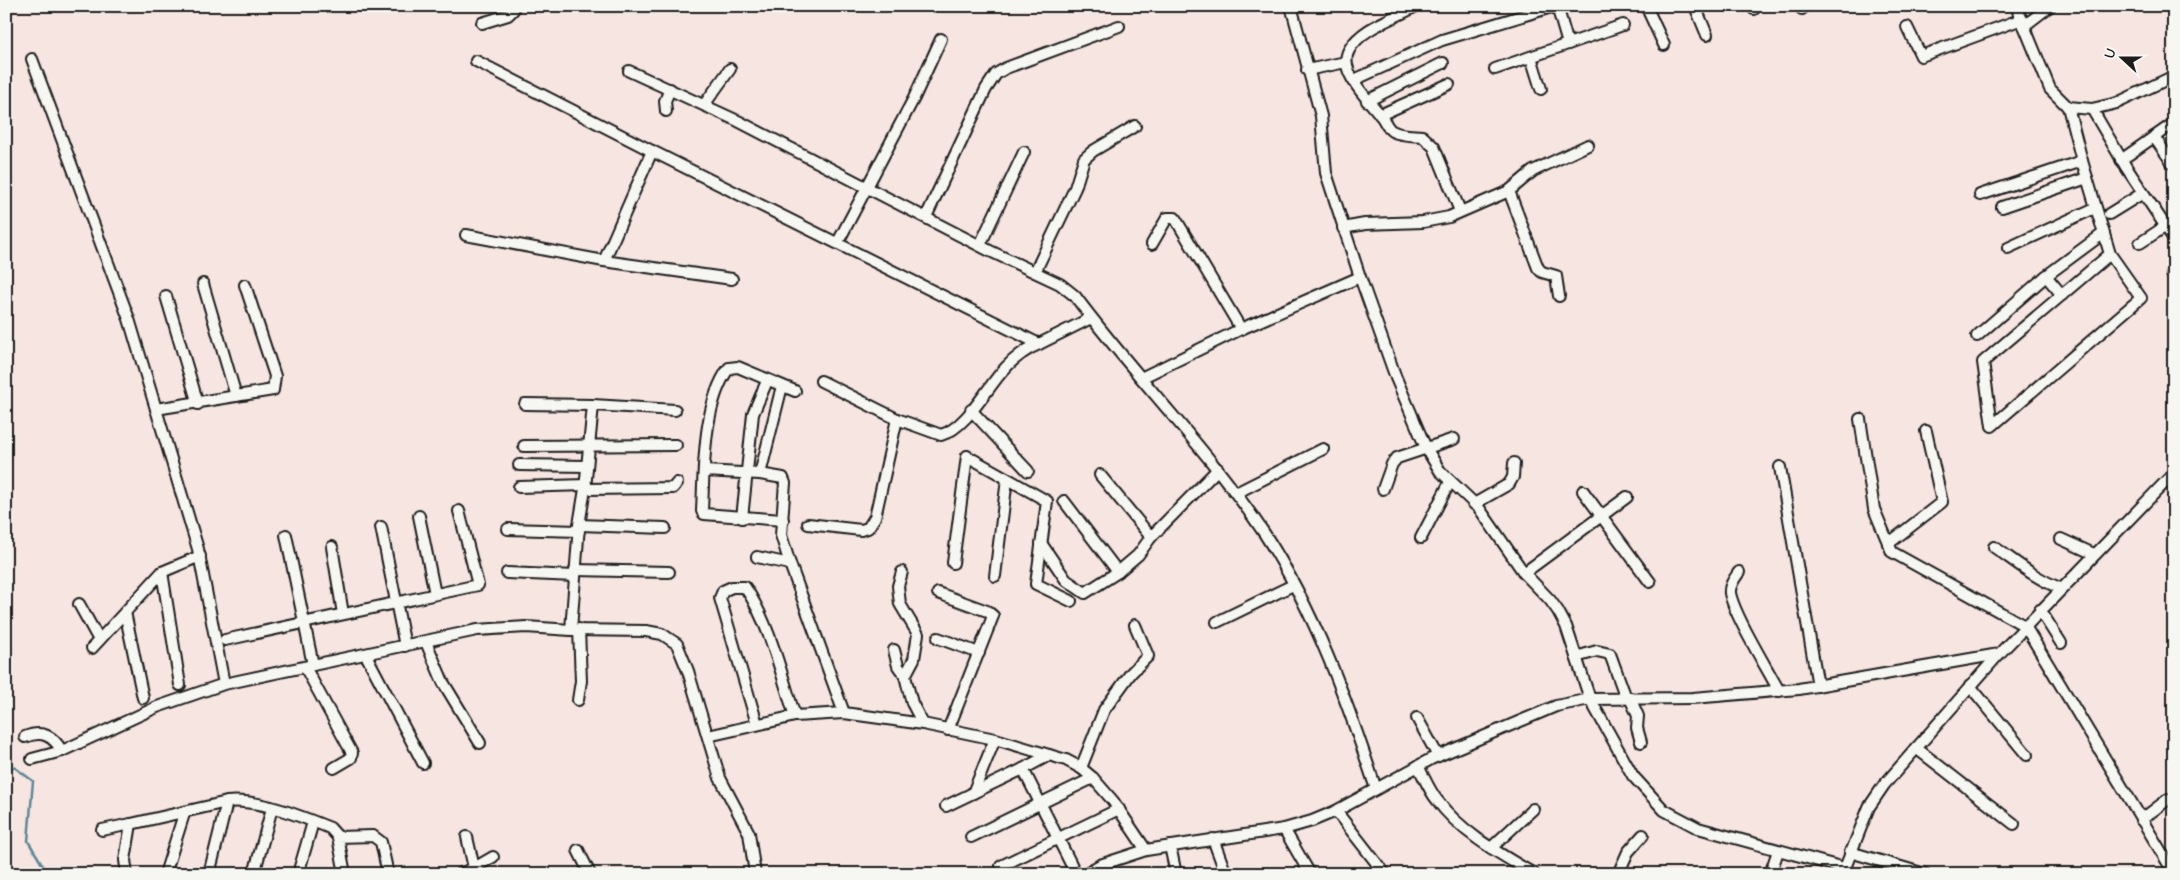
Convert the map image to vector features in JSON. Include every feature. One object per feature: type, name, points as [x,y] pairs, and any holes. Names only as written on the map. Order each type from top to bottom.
[{"type":"street","points":[[482,23],[508,15],[514,6]]},
{"type":"street","points":[[1291,6],[1321,116],[1326,172],[1343,228],[1396,378],[1426,448],[1450,482],[1474,504],[1524,572],[1558,611],[1590,699],[1633,776],[1664,810],[1698,828],[1778,850],[1843,871],[1869,807],[1884,785],[1970,686],[2060,588],[2174,473]]},
{"type":"street","points":[[1416,6],[1368,31],[1354,42],[1348,52],[1346,62],[1367,101],[1390,130],[1402,135],[1422,136],[1434,147],[1460,211]]},
{"type":"street","points":[[1354,80],[1442,40],[1534,9],[1556,6],[1568,44]]},
{"type":"street","points":[[1646,6],[1664,45]]},
{"type":"street","points":[[1695,6],[1707,35]]},
{"type":"street","points":[[2016,6],[2050,89],[2068,107],[2095,208],[2110,254],[2141,298],[1992,426],[1982,362],[2110,254]]},
{"type":"street","points":[[1907,28],[1921,56],[2023,23],[2050,6]]},
{"type":"street","points":[[1495,69],[1623,25]]},
{"type":"street","points":[[926,217],[986,89],[996,74],[1006,68],[1120,26]]},
{"type":"street","points":[[838,242],[914,98],[941,39]]},
{"type":"street","points":[[1531,56],[1541,89]]},
{"type":"street","points":[[32,59],[129,319],[200,556],[224,684]]},
{"type":"street","points":[[476,61],[1039,344]]},
{"type":"street","points":[[1307,70],[1346,62]]},
{"type":"street","points":[[1367,101],[1443,63]]},
{"type":"street","points":[[704,105],[730,68]]},
{"type":"street","points":[[629,71],[738,120],[1070,290],[1091,318],[1218,469],[1264,534],[1293,585],[1347,702],[1376,789]]},
{"type":"street","points":[[2068,107],[2092,109],[2128,98],[2174,76]]},
{"type":"street","points":[[1380,115],[1449,84]]},
{"type":"street","points":[[666,111],[665,101],[670,90]]},
{"type":"street","points":[[2092,109],[2121,160],[2174,239]]},
{"type":"street","points":[[2121,160],[2174,123]]},
{"type":"street","points":[[1035,272],[1075,188],[1084,159],[1092,151],[1134,126]]},
{"type":"street","points":[[2154,137],[2174,165]]},
{"type":"street","points":[[1343,228],[1365,224],[1434,221],[1449,217],[1509,191],[1533,171],[1588,145]]},
{"type":"street","points":[[604,261],[652,151]]},
{"type":"street","points":[[980,245],[1024,152]]},
{"type":"street","points":[[1980,195],[2082,162]]},
{"type":"street","points":[[2002,207],[2087,178]]},
{"type":"street","points":[[1509,191],[1535,262],[1542,272],[1556,276],[1559,296]]},
{"type":"street","points":[[2109,214],[2143,193]]},
{"type":"street","points":[[2008,248],[2095,208]]},
{"type":"street","points":[[1152,244],[1166,218],[1175,218],[1241,329]]},
{"type":"street","points":[[2140,243],[2166,226]]},
{"type":"street","points":[[1976,336],[2046,276],[2104,233]]},
{"type":"street","points":[[466,235],[604,261],[732,279]]},
{"type":"street","points":[[2046,276],[2062,295]]},
{"type":"street","points":[[1141,378],[1241,329],[1360,277]]},
{"type":"street","points":[[203,284],[236,396]]},
{"type":"street","points":[[156,409],[198,404],[273,390],[275,384],[245,285]]},
{"type":"street","points":[[166,296],[198,404]]},
{"type":"street","points":[[822,381],[897,419],[941,435],[956,427],[1010,364],[1030,348],[1091,318]]},
{"type":"street","points":[[783,520],[703,514],[704,471],[712,410],[727,371],[731,366],[738,367],[767,381],[796,391]]},
{"type":"street","points":[[742,518],[753,414],[767,381]]},
{"type":"street","points":[[760,474],[782,386]]},
{"type":"street","points":[[525,404],[593,405],[675,410]]},
{"type":"street","points":[[578,700],[582,681],[575,630],[575,573],[593,405]]},
{"type":"street","points":[[971,410],[1028,471]]},
{"type":"street","points":[[808,524],[862,530],[868,528],[875,517],[897,419]]},
{"type":"street","points":[[1860,419],[1874,509],[1888,544],[1896,555],[2025,626],[2174,873]]},
{"type":"street","points":[[1888,544],[1942,502],[1926,431]]},
{"type":"street","points":[[1383,489],[1392,464],[1397,458],[1454,438]]},
{"type":"street","points":[[524,446],[589,444],[676,445]]},
{"type":"street","points":[[1236,493],[1323,449]]},
{"type":"street","points":[[953,563],[967,456],[1047,502],[1036,584],[1071,601]]},
{"type":"street","points":[[1474,504],[1509,484],[1513,477],[1514,463]]},
{"type":"street","points":[[519,465],[587,466]]},
{"type":"street","points":[[1780,467],[1818,686]]},
{"type":"street","points":[[1041,543],[1066,580],[1085,593],[1118,572],[1138,555],[1151,537],[1218,469]]},
{"type":"street","points":[[704,471],[760,474],[780,476],[784,479],[782,539],[844,713]]},
{"type":"street","points":[[1100,475],[1151,537]]},
{"type":"street","points":[[995,576],[1007,479]]},
{"type":"street","points":[[1421,538],[1450,482]]},
{"type":"street","points":[[519,487],[673,488],[677,483]]},
{"type":"street","points":[[1583,491],[1650,582]]},
{"type":"street","points":[[1524,572],[1627,497]]},
{"type":"street","points":[[1064,501],[1118,572]]},
{"type":"street","points":[[225,640],[478,584],[459,511]]},
{"type":"street","points":[[419,516],[435,594]]},
{"type":"street","points":[[381,527],[405,646]]},
{"type":"street","points":[[508,529],[666,528]]},
{"type":"street","points":[[286,535],[304,623],[309,666],[352,753],[351,758],[334,768]]},
{"type":"street","points":[[2062,539],[2094,554]]},
{"type":"street","points":[[332,546],[343,614]]},
{"type":"street","points":[[1994,547],[2025,567],[2035,577],[2060,588]]},
{"type":"street","points":[[92,648],[162,572],[200,556]]},
{"type":"street","points":[[758,557],[790,564]]},
{"type":"street","points":[[162,572],[180,685]]},
{"type":"street","points":[[507,573],[669,572]]},
{"type":"street","points":[[902,572],[898,586],[899,599],[918,634],[914,659],[906,676]]},
{"type":"street","points":[[1739,572],[1733,580],[1730,592],[1739,614],[1779,691]]},
{"type":"street","points":[[1217,622],[1293,585]]},
{"type":"street","points":[[757,724],[720,598],[723,591],[732,586],[744,587],[755,605],[795,716]]},
{"type":"street","points":[[938,593],[992,613],[992,620],[948,730]]},
{"type":"street","points":[[79,604],[99,640]]},
{"type":"street","points":[[2040,610],[2062,643]]},
{"type":"street","points":[[125,612],[143,698]]},
{"type":"street","points":[[1081,768],[1104,710],[1131,673],[1148,656],[1135,625]]},
{"type":"street","points":[[32,759],[62,751],[157,707],[224,684],[366,655],[456,634],[497,627],[646,631],[662,634],[673,640],[683,655],[720,778],[749,833],[755,874]]},
{"type":"street","points":[[938,638],[979,653]]},
{"type":"street","points":[[426,642],[443,682],[480,743]]},
{"type":"street","points":[[894,650],[898,666],[906,676],[912,703],[923,724]]},
{"type":"street","points":[[1576,657],[1597,650],[1610,654],[1628,698],[1638,716],[1637,728],[1641,742]]},
{"type":"street","points":[[1084,874],[1100,865],[1146,850],[1284,829],[1336,811],[1438,756],[1556,706],[1590,699],[1693,698],[1779,691],[1818,686],[1999,654]]},
{"type":"street","points":[[366,655],[423,763]]},
{"type":"street","points":[[1970,686],[2027,755]]},
{"type":"street","points":[[708,736],[795,716],[844,713],[923,724],[995,739],[1049,755],[1081,768],[1093,778],[1119,809],[1146,850]]},
{"type":"street","points":[[1417,718],[1438,756]]},
{"type":"street","points":[[25,737],[46,734],[56,740],[62,751]]},
{"type":"street","points":[[974,793],[995,739]]},
{"type":"street","points":[[1916,748],[2014,824]]},
{"type":"street","points":[[946,806],[1049,755]]},
{"type":"street","points":[[1418,766],[1436,799],[1449,814],[1491,848],[1534,874]]},
{"type":"street","points":[[1023,769],[1076,874]]},
{"type":"street","points":[[971,836],[1093,778]]},
{"type":"street","points":[[2141,820],[2167,800]]},
{"type":"street","points":[[209,874],[227,802]]},
{"type":"street","points":[[102,830],[184,814],[227,802],[252,802],[333,830],[338,837],[344,874]]},
{"type":"street","points":[[254,874],[272,808]]},
{"type":"street","points":[[1001,866],[1119,809]]},
{"type":"street","points":[[1491,848],[1534,809]]},
{"type":"street","points":[[1336,811],[1385,874]]},
{"type":"street","points":[[165,874],[184,814]]},
{"type":"street","points":[[298,874],[313,822]]},
{"type":"street","points":[[127,874],[125,860],[131,824]]},
{"type":"street","points":[[1284,829],[1310,874]]},
{"type":"street","points":[[338,837],[373,836],[378,839],[388,874]]},
{"type":"street","points":[[1618,874],[1628,852],[1643,836]]},
{"type":"street","points":[[467,837],[474,868]]},
{"type":"street","points":[[1213,839],[1226,874]]},
{"type":"street","points":[[1170,846],[1176,874]]},
{"type":"street","points":[[578,850],[590,874]]},
{"type":"street","points":[[1770,874],[1778,850]]},
{"type":"street","points":[[1850,852],[1925,874]]},
{"type":"street","points":[[460,874],[493,857]]},
{"type":"waterway","points":[[6,772],[14,767],[33,781],[28,841],[48,874]]}]
